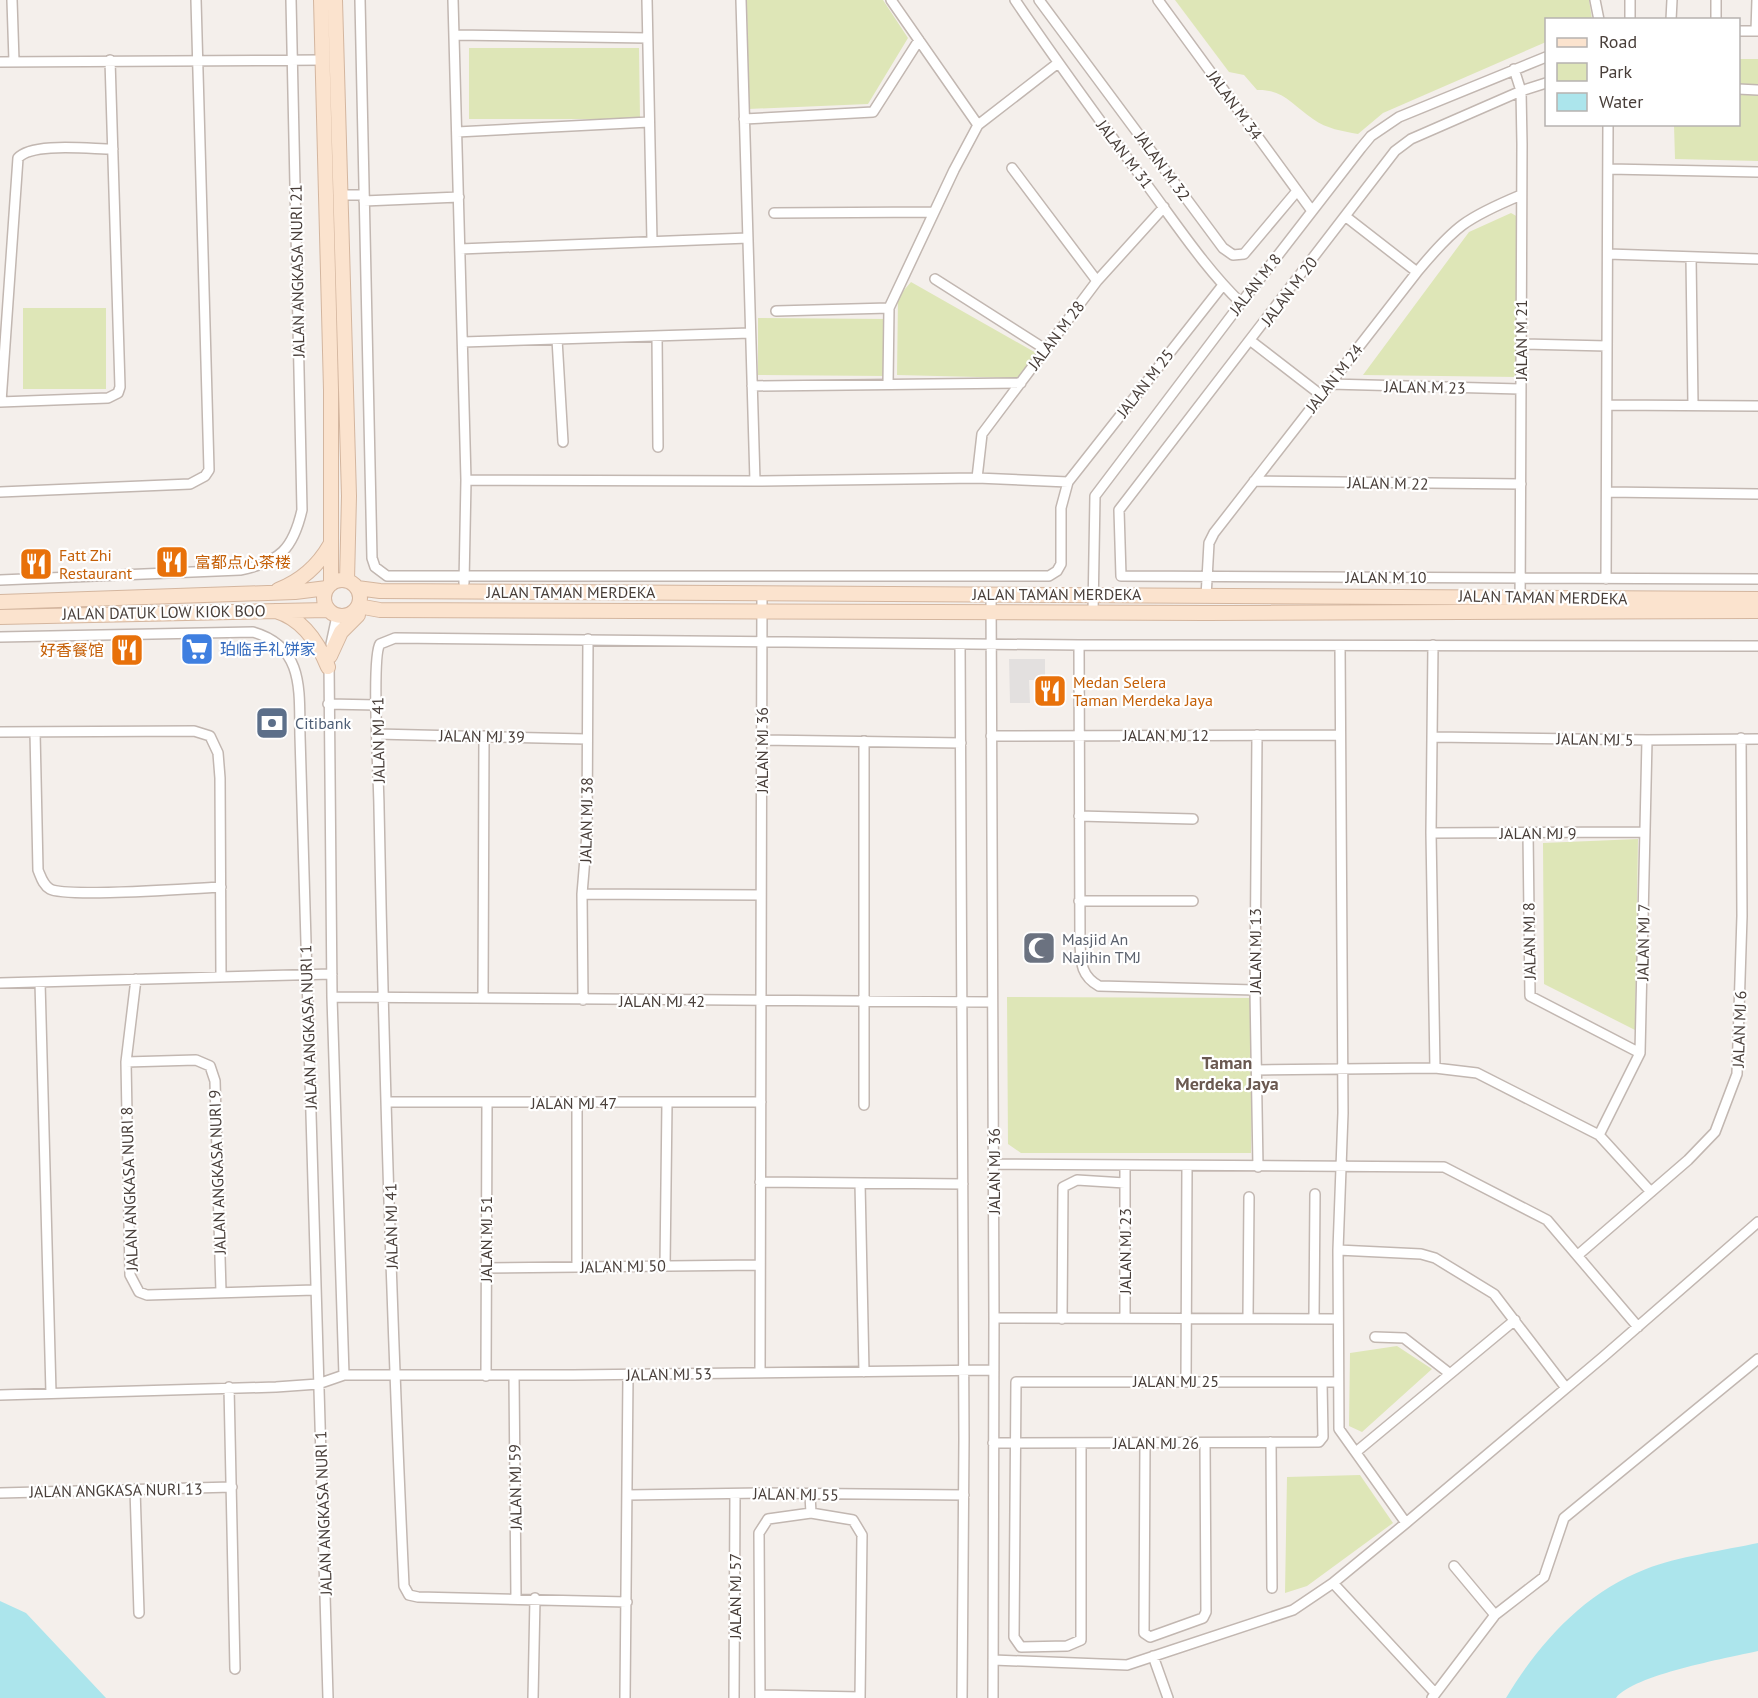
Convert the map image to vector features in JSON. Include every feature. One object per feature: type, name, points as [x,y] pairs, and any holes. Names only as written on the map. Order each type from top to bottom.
[{"type":"main road","points":[[321,0],[332,543],[329,586],[324,601],[332,613],[350,615],[360,600],[352,585],[348,540],[335,0]]},
{"type":"main road","points":[[348,540],[352,570],[365,584],[380,591]]},
{"type":"main road","points":[[271,593],[289,586],[320,563],[332,543]]},
{"type":"main road","points":[[329,586],[352,585]]},
{"type":"main road","name":"JALAN TAMAN MERDEKA","points":[[352,585],[380,591],[464,592],[1094,593],[1206,597],[1429,596],[1520,605],[1758,611]]},
{"type":"main road","name":"JALAN DATUK LOW KIOK BOO","points":[[0,602],[271,593],[329,586]]},
{"type":"main road","name":"JALAN TAMAN MERDEKA","points":[[358,606],[380,610],[1093,612],[1758,599]]},
{"type":"main road","points":[[270,609],[288,615],[307,630],[329,661],[350,621],[360,613],[380,610]]},
{"type":"main road","name":"JALAN DATUK LOW KIOK BOO","points":[[0,617],[270,609],[332,613]]},
{"type":"street","points":[[12,0],[14,61]]},
{"type":"street","points":[[0,492],[190,484],[205,476],[209,470],[196,0]]},
{"type":"street","name":"JALAN ANGKASA NURI 21","points":[[0,580],[240,570],[270,561],[292,541],[302,510],[291,0]]},
{"type":"street","points":[[360,0],[372,558],[375,567],[387,576],[637,574],[1049,576],[1057,571],[1061,564],[1061,508],[1068,482],[977,478],[755,481],[466,480]]},
{"type":"street","points":[[453,0],[466,480],[464,592]]},
{"type":"street","points":[[647,0],[652,241]]},
{"type":"street","points":[[741,0],[755,481]]},
{"type":"street","points":[[891,0],[978,125]]},
{"type":"street","name":"JALAN M 31","points":[[1015,0],[1058,63],[1164,207],[1223,285],[1241,303]]},
{"type":"street","name":"JALAN M 32","points":[[1039,0],[1223,248],[1233,255],[1244,254],[1297,191]]},
{"type":"street","name":"JALAN M 34","points":[[1158,0],[1312,211]]},
{"type":"street","points":[[1596,0],[1599,18]]},
{"type":"street","points":[[1630,0],[1630,18]]},
{"type":"street","points":[[1671,18],[1672,0]]},
{"type":"street","points":[[1716,0],[1716,18]]},
{"type":"street","points":[[1740,31],[1757,31],[1757,0]]},
{"type":"street","points":[[454,35],[647,38]]},
{"type":"street","points":[[744,119],[873,112],[919,40]]},
{"type":"street","name":"JALAN M 8","points":[[1093,612],[1095,496],[1371,136],[1384,126],[1545,57]]},
{"type":"street","points":[[110,60],[113,149],[120,387],[117,393],[108,398],[1,402],[18,158],[22,153],[36,149],[113,149]]},
{"type":"street","points":[[0,62],[322,60]]},
{"type":"street","points":[[888,384],[889,308],[933,212],[978,125],[1058,63]]},
{"type":"street","name":"JALAN M 21","points":[[1514,69],[1521,91],[1520,605]]},
{"type":"street","name":"JALAN M 20","points":[[1121,576],[1119,510],[1401,145],[1521,91],[1545,83]]},
{"type":"street","points":[[1740,89],[1758,90]]},
{"type":"street","points":[[457,132],[649,122]]},
{"type":"street","points":[[1606,579],[1608,126]]},
{"type":"street","points":[[1012,168],[1097,281]]},
{"type":"street","points":[[1609,169],[1758,172]]},
{"type":"street","points":[[340,195],[364,198],[459,197]]},
{"type":"street","name":"JALAN M 24","points":[[1207,578],[1209,543],[1254,481],[1417,272],[1449,234],[1467,220],[1521,195]]},
{"type":"street","name":"JALAN M 28","points":[[977,478],[982,434],[1097,281],[1164,207]]},
{"type":"street","points":[[774,213],[933,212]]},
{"type":"street","points":[[1345,216],[1417,272]]},
{"type":"street","points":[[460,249],[748,238]]},
{"type":"street","points":[[1608,254],[1758,259]]},
{"type":"street","points":[[1691,257],[1693,405]]},
{"type":"street","points":[[935,279],[1046,349]]},
{"type":"street","name":"JALAN M 25","points":[[1068,482],[1223,285]]},
{"type":"street","points":[[776,311],[889,308]]},
{"type":"street","points":[[463,342],[750,333]]},
{"type":"street","points":[[657,336],[658,447]]},
{"type":"street","points":[[557,339],[563,442]]},
{"type":"street","points":[[1251,341],[1321,395]]},
{"type":"street","points":[[1521,344],[1607,346]]},
{"type":"street","points":[[752,386],[1020,383]]},
{"type":"street","name":"JALAN M 23","points":[[1330,384],[1520,389]]},
{"type":"street","points":[[1608,405],[1758,406]]},
{"type":"street","name":"JALAN M 22","points":[[1254,481],[1521,484]]},
{"type":"street","points":[[1607,492],[1758,494]]},
{"type":"street","name":"JALAN M 10","points":[[1121,576],[1758,579]]},
{"type":"street","points":[[1206,597],[1207,578]]},
{"type":"street","name":"JALAN MJ 36","points":[[991,593],[994,1164],[993,1698]]},
{"type":"street","name":"JALAN MJ 36","points":[[760,1373],[762,594]]},
{"type":"street","points":[[332,613],[328,704],[332,997],[344,1375]]},
{"type":"street","name":"JALAN ANGKASA NURI 1","points":[[0,637],[239,631],[266,636],[279,644],[296,670],[299,684],[328,1698]]},
{"type":"street","name":"JALAN MJ 41","points":[[588,639],[395,638],[385,641],[376,651],[394,1375],[407,1592],[418,1597],[627,1602]]},
{"type":"street","points":[[588,639],[762,643],[1079,645],[1758,646]]},
{"type":"street","name":"JALAN MJ 38","points":[[583,1000],[582,894],[586,849],[588,639]]},
{"type":"street","points":[[960,644],[964,1495],[962,1698]]},
{"type":"street","points":[[1079,645],[1077,736],[1079,901],[1081,965],[1085,975],[1100,986],[1255,990]]},
{"type":"street","points":[[1433,645],[1431,833],[1435,1068]]},
{"type":"street","points":[[1340,646],[1343,1168],[1338,1250],[1339,1429],[1406,1523]]},
{"type":"street","points":[[328,704],[377,705]]},
{"type":"street","points":[[0,732],[194,731],[210,736],[218,753],[220,977]]},
{"type":"street","points":[[35,732],[38,870],[42,882],[50,889],[85,892],[220,887]]},
{"type":"street","name":"JALAN MJ 39","points":[[378,734],[586,739]]},
{"type":"street","name":"JALAN MJ 13","points":[[1257,735],[1255,990],[1258,1167]]},
{"type":"street","name":"JALAN MJ 12","points":[[991,736],[1340,735]]},
{"type":"street","points":[[483,998],[484,736]]},
{"type":"street","name":"JALAN MJ 5","points":[[1432,737],[1758,739]]},
{"type":"street","name":"JALAN MJ 6","points":[[1578,1255],[1651,1192],[1715,1132],[1737,1074],[1742,916],[1741,738]]},
{"type":"street","points":[[762,740],[961,743]]},
{"type":"street","name":"JALAN MJ 7","points":[[1599,1135],[1640,1053],[1647,740]]},
{"type":"street","points":[[864,741],[864,1105]]},
{"type":"street","points":[[1079,816],[1193,819]]},
{"type":"street","name":"JALAN MJ 9","points":[[1431,833],[1645,832]]},
{"type":"street","name":"JALAN MJ 8","points":[[1528,833],[1530,996],[1640,1053]]},
{"type":"street","points":[[582,894],[761,895]]},
{"type":"street","points":[[1079,901],[1193,901]]},
{"type":"street","points":[[0,983],[332,974]]},
{"type":"street","name":"JALAN ANGKASA NURI 8","points":[[136,979],[126,1062],[130,1275],[134,1285],[147,1295],[315,1290]]},
{"type":"street","points":[[40,982],[51,1393]]},
{"type":"street","name":"JALAN MJ 42","points":[[332,997],[992,1002]]},
{"type":"street","name":"JALAN ANGKASA NURI 9","points":[[126,1062],[196,1060],[210,1066],[214,1081],[221,1292]]},
{"type":"street","points":[[1257,1070],[1435,1068],[1477,1073],[1599,1135],[1651,1192]]},
{"type":"street","name":"JALAN MJ 47","points":[[388,1102],[761,1102]]},
{"type":"street","name":"JALAN MJ 51","points":[[486,1376],[487,1103]]},
{"type":"street","points":[[577,1103],[577,1267]]},
{"type":"street","points":[[665,1266],[667,1103]]},
{"type":"street","points":[[994,1164],[1444,1167],[1547,1220],[1638,1327]]},
{"type":"street","name":"JALAN MJ 23","points":[[1125,1166],[1125,1318]]},
{"type":"street","points":[[1186,1381],[1187,1167]]},
{"type":"street","points":[[1062,1319],[1063,1187],[1077,1180],[1125,1183]]},
{"type":"street","points":[[760,1182],[963,1184]]},
{"type":"street","points":[[860,1183],[864,1372]]},
{"type":"street","points":[[1314,1317],[1315,1194]]},
{"type":"street","points":[[1248,1317],[1249,1197]]},
{"type":"street","points":[[993,1660],[1127,1665],[1293,1610],[1332,1583],[1406,1523],[1638,1327],[1758,1222]]},
{"type":"street","points":[[1338,1250],[1421,1254],[1436,1258],[1494,1294],[1566,1388]]},
{"type":"street","name":"JALAN MJ 50","points":[[485,1268],[760,1265]]},
{"type":"street","points":[[994,1318],[1314,1317],[1338,1319]]},
{"type":"street","points":[[1356,1452],[1515,1320]]},
{"type":"street","points":[[1375,1337],[1404,1338],[1449,1373]]},
{"type":"street","points":[[1332,1583],[1433,1696],[1495,1615],[1544,1577],[1564,1518],[1758,1359]]},
{"type":"street","name":"JALAN MJ 53","points":[[0,1395],[318,1384],[344,1375],[628,1375],[994,1370]]},
{"type":"street","name":"JALAN MJ 59","points":[[514,1375],[516,1598]]},
{"type":"street","points":[[626,1698],[628,1375]]},
{"type":"street","name":"JALAN MJ 25","points":[[1016,1444],[1016,1382],[1337,1382]]},
{"type":"street","name":"JALAN MJ 26","points":[[993,1443],[1319,1442],[1323,1437],[1322,1382]]},
{"type":"street","points":[[230,1388],[235,1670]]},
{"type":"street","points":[[1270,1442],[1272,1588]]},
{"type":"street","points":[[1016,1444],[1014,1637],[1021,1647],[1067,1646],[1081,1640],[1081,1443]]},
{"type":"street","points":[[1145,1444],[1144,1633],[1150,1637],[1203,1618],[1206,1612],[1205,1443]]},
{"type":"street","name":"JALAN ANGKASA NURI 13","points":[[0,1493],[232,1487]]},
{"type":"street","points":[[135,1489],[139,1613]]},
{"type":"street","name":"JALAN MJ 57","points":[[734,1698],[735,1494]]},
{"type":"street","name":"JALAN MJ 55","points":[[628,1495],[964,1495]]},
{"type":"street","points":[[810,1495],[811,1513]]},
{"type":"street","points":[[811,1513],[853,1520],[862,1535],[860,1698],[760,1696],[759,1533],[768,1520],[811,1513]]},
{"type":"street","points":[[1454,1566],[1495,1615]]},
{"type":"street","points":[[533,1698],[535,1598]]},
{"type":"street","points":[[1154,1656],[1168,1698]]},
{"type":"green space","points":[[747,0],[883,0],[908,38],[868,104],[748,109]]},
{"type":"green space","points":[[1175,0],[1589,0],[1592,18],[1545,18],[1545,42],[1383,113],[1358,134],[1324,125],[1281,95],[1266,90],[1257,90],[1244,75],[1229,72]]},
{"type":"green space","points":[[469,48],[639,48],[640,119],[469,119]]},
{"type":"green space","points":[[1740,59],[1758,59],[1758,161],[1675,159],[1674,126],[1740,126]]},
{"type":"green space","points":[[1511,213],[1518,217],[1517,377],[1363,375],[1469,232]]},
{"type":"green space","points":[[911,282],[1038,354],[1019,378],[897,375],[898,297]]},
{"type":"green space","points":[[23,308],[106,308],[106,389],[23,389]]},
{"type":"green space","points":[[758,318],[886,319],[886,376],[758,375]]},
{"type":"green space","points":[[1638,839],[1635,1030],[1544,984],[1543,843]]},
{"type":"green space","points":[[1007,997],[1254,998],[1251,1153],[1021,1153],[1008,1144]]},
{"type":"green space","points":[[1397,1346],[1432,1369],[1362,1432],[1349,1426],[1350,1353]]},
{"type":"green space","points":[[1360,1475],[1393,1523],[1307,1586],[1285,1593],[1287,1477]]},
{"type":"shaded area","points":[[1009,659],[1045,659],[1045,680],[1029,680],[1030,703],[1010,703]]},
{"type":"water","points":[[1758,1543],[1758,1651],[1660,1675],[1641,1682],[1616,1698],[1506,1698],[1548,1639],[1583,1606],[1624,1579],[1646,1569],[1686,1557]]},
{"type":"water","points":[[0,1601],[26,1613],[106,1698],[0,1698]]},
{"type":"place","name":"富都点心茶楼","points":[[172,562]]},
{"type":"place","name":"Fatt Zhi Restaurant","points":[[36,564]]},
{"type":"place","name":"珀临手礼饼家","points":[[197,649]]},
{"type":"place","name":"好香餐馆","points":[[127,650]]},
{"type":"place","name":"Medan Selera Taman Merdeka Jaya","points":[[1050,691]]},
{"type":"place","name":"Citibank","points":[[272,723]]},
{"type":"place","name":"Masjid An Najihin TMJ","points":[[1039,948]]},
{"type":"district","name":"Taman Merdeka Jaya","points":[[1227,1073]]}]
